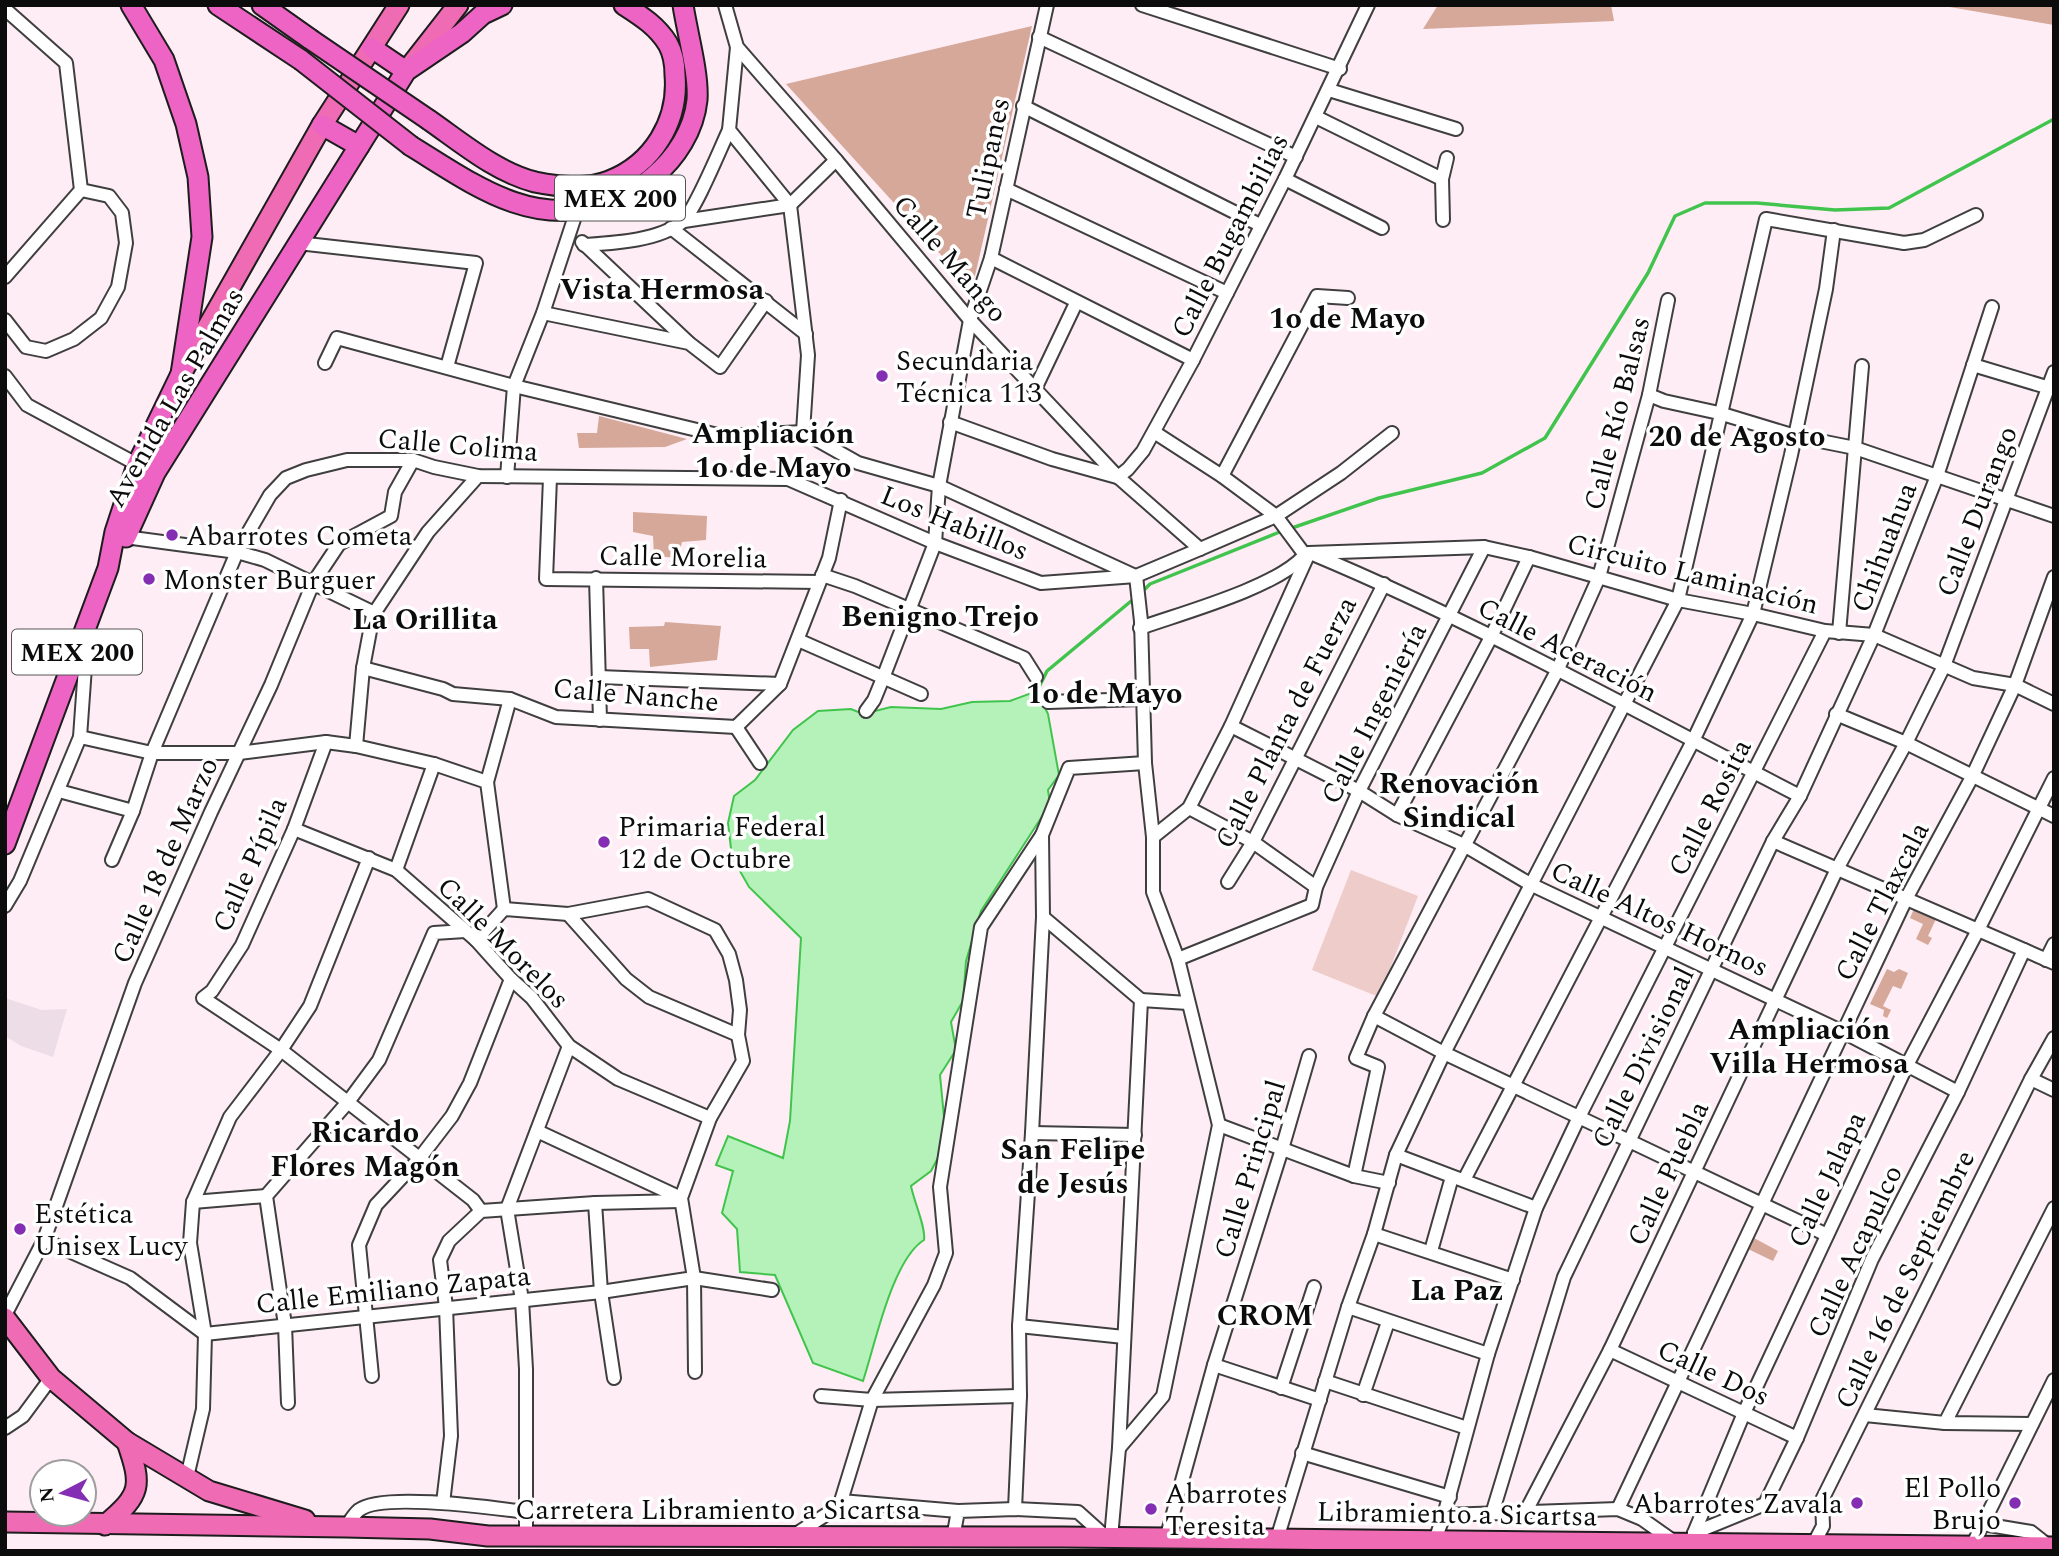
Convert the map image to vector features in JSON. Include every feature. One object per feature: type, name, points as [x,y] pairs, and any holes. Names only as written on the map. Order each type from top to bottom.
[{"type":"highway","name":"MEX 200","points":[[131,5],[164,60],[186,124],[198,177],[202,237],[181,374]]},
{"type":"highway","name":"MEX 200","points":[[218,5],[301,60],[411,146],[485,192],[528,207],[575,218],[595,207],[622,198],[642,186],[666,166],[686,137],[697,100],[683,5]]},
{"type":"highway","points":[[261,5],[500,169],[534,181],[586,187],[630,171],[663,135],[672,118],[676,100],[675,63],[668,45],[650,23],[624,5]]},
{"type":"highway","points":[[372,48],[406,71],[462,33],[483,14],[502,5]]},
{"type":"highway","name":"Avenida Las Palmas","points":[[146,469],[298,243],[406,71]]},
{"type":"highway","points":[[322,125],[359,146]]},
{"type":"highway","name":"Avenida Las Palmas","points":[[89,622],[181,374]]},
{"type":"highway","name":"MEX 200","points":[[5,845],[89,622]]},
{"type":"main road","name":"Avenida Las Palmas","points":[[181,374],[322,125],[400,5]]},
{"type":"main road","name":"Avenida Las Palmas","points":[[406,71],[458,5]]},
{"type":"main road","points":[[5,1317],[51,1378],[127,1442],[209,1491],[336,1526]]},
{"type":"main road","points":[[105,1525],[123,1510],[135,1494],[138,1473],[127,1442]]},
{"type":"main road","points":[[5,1522],[336,1526]]},
{"type":"main road","name":"Carretera Libramiento a Sicartsa","points":[[336,1526],[430,1529],[489,1543],[526,1535],[806,1541],[1109,1539]]},
{"type":"main road","name":"Libramiento a Sicartsa","points":[[1109,1539],[1267,1543],[1435,1540],[1903,1548],[2052,1547]]},
{"type":"street","name":"Calle Mango","points":[[725,5],[737,47],[970,320],[1118,477],[1200,549]]},
{"type":"street","name":"Tulipanes","points":[[866,711],[883,678],[934,543],[939,486],[970,320],[991,258],[1046,5]]},
{"type":"street","points":[[1142,5],[1340,69]]},
{"type":"street","name":"Calle Bugambilias","points":[[1118,477],[1136,461],[1193,360],[1340,69],[1368,5]]},
{"type":"street","points":[[5,9],[66,63],[81,190],[5,277]]},
{"type":"street","points":[[1040,37],[1296,157]]},
{"type":"street","points":[[684,221],[729,131],[737,47]]},
{"type":"street","points":[[1329,90],[1456,129]]},
{"type":"street","points":[[1023,106],[1260,225]]},
{"type":"street","points":[[1316,117],[1442,178]]},
{"type":"street","points":[[729,131],[790,205],[808,355],[803,432]]},
{"type":"street","points":[[1443,220],[1442,178],[1447,158]]},
{"type":"street","points":[[584,245],[636,241],[684,221],[790,205],[836,160]]},
{"type":"street","points":[[1285,179],[1382,228]]},
{"type":"street","points":[[1006,189],[1227,293]]},
{"type":"street","points":[[5,320],[26,347],[46,351],[74,339],[101,318],[118,287],[126,243],[122,213],[109,196],[81,190]]},
{"type":"street","points":[[1267,1543],[1320,1401],[1348,1307],[1374,1234],[1396,1155],[1444,1053],[1678,600],[1719,413],[1766,219],[1904,243],[1924,240],[1976,215]]},
{"type":"street","points":[[575,218],[584,245],[689,343],[720,367],[766,301]]},
{"type":"street","points":[[508,477],[514,386],[543,313],[575,218]]},
{"type":"street","points":[[671,228],[806,334]]},
{"type":"street","points":[[1431,1251],[1458,1178],[1514,1086],[1693,741],[1754,614],[1826,289],[1834,230]]},
{"type":"street","points":[[298,243],[476,263],[447,367]]},
{"type":"street","points":[[991,258],[1193,360]]},
{"type":"street","points":[[1222,476],[1317,296],[1348,298]]},
{"type":"street","name":"Calle Río Balsas","points":[[1353,1176],[1378,1068],[1356,1058],[1374,1016],[1556,671],[1600,577],[1649,395],[1668,300]]},
{"type":"street","points":[[1035,390],[1076,303]]},
{"type":"street","name":"Chihuahua","points":[[1874,635],[1937,476],[1992,307]]},
{"type":"street","points":[[543,313],[689,343]]},
{"type":"street","points":[[325,363],[337,338],[514,386],[722,436],[803,432],[858,463],[939,486],[1136,580],[1145,763],[1153,837],[1153,892],[1178,959],[1219,1125],[1163,1396],[1119,1448]]},
{"type":"street","points":[[1973,365],[2051,388]]},
{"type":"street","points":[[1832,632],[1855,448],[1861,366]]},
{"type":"street","name":"Calle Durango","points":[[1944,666],[2051,388],[2054,372]]},
{"type":"street","points":[[5,376],[27,405],[146,469]]},
{"type":"street","points":[[1649,395],[1795,436],[1855,448],[2054,516]]},
{"type":"street","points":[[950,422],[1052,459],[1118,477]]},
{"type":"street","name":"Calle Aceración","points":[[1154,432],[1222,476],[1278,521],[1307,554],[1384,584],[1450,616],[1800,796]]},
{"type":"street","name":"Los Habillos","points":[[550,478],[788,479],[934,543],[1041,583],[1136,580],[1200,549],[1278,521],[1392,433]]},
{"type":"street","name":"Calle Colima","points":[[112,860],[133,811],[152,753],[237,552],[270,495],[286,478],[347,460],[413,460],[478,476],[550,478]]},
{"type":"street","name":"Calle 18 de Marzo","points":[[5,1317],[44,1240],[135,983],[271,685],[313,583],[339,544],[391,516],[395,492],[413,460]]},
{"type":"street","points":[[356,746],[370,621],[428,533],[478,476]]},
{"type":"street","name":"Calle Morelia","points":[[550,478],[546,579],[820,578]]},
{"type":"street","name":"Calle Nanche","points":[[363,668],[453,694],[510,699],[555,717],[736,727],[780,684],[829,558],[841,500]]},
{"type":"street","points":[[120,535],[237,552],[265,560],[374,613]]},
{"type":"street","name":"Circuito Laminación","points":[[1307,554],[1485,547],[1678,600],[1832,632],[1874,635],[1973,678],[2015,685],[2054,704]]},
{"type":"street","name":"Calle Ingeniería","points":[[1178,959],[1312,905],[1316,887],[1359,791],[1485,547]]},
{"type":"street","points":[[1140,624],[1242,591],[1293,568],[1307,554]]},
{"type":"street","points":[[1153,837],[1189,808],[1231,726],[1307,554]]},
{"type":"street","points":[[1397,815],[1491,637],[1529,557]]},
{"type":"street","name":"Calle Tlaxcala","points":[[1618,1509],[1906,899],[1972,777],[2015,685],[2054,576]]},
{"type":"street","points":[[820,578],[910,609],[1024,658],[1036,677]]},
{"type":"street","points":[[596,579],[600,720]]},
{"type":"street","name":"Calle Planta de Fuerza","points":[[1228,882],[1253,842],[1384,584]]},
{"type":"street","points":[[5,905],[20,881],[60,791],[80,737],[89,622]]},
{"type":"street","name":"Calle Rosita","points":[[1435,1540],[1450,1497],[1488,1354],[1535,1208],[1754,773],[1832,632]]},
{"type":"street","name":"Calle Divisional","points":[[1492,1514],[1564,1277],[1773,841],[1800,796],[1874,635]]},
{"type":"street","points":[[798,640],[921,694]]},
{"type":"street","name":"Calle Puebla","points":[[1525,1513],[1610,1349],[1837,869],[1906,743],[1944,666]]},
{"type":"street","points":[[599,677],[780,684]]},
{"type":"street","points":[[476,940],[504,909],[487,782],[510,699]]},
{"type":"street","points":[[1048,702],[1142,699]]},
{"type":"street","points":[[1836,715],[1906,743],[2054,816]]},
{"type":"street","name":"Calle Altos Hornos","points":[[1231,726],[1359,791],[1397,815],[1464,845],[1530,884],[1843,1032],[1958,1092]]},
{"type":"street","points":[[736,727],[760,763]]},
{"type":"street","points":[[80,737],[152,753],[239,753],[326,742],[434,764],[487,782]]},
{"type":"street","name":"Calle Pípila","points":[[281,1051],[202,998],[212,991],[242,945],[294,829],[326,742]]},
{"type":"street","points":[[806,1541],[841,1501],[872,1400],[934,1285],[946,1253],[940,1187],[981,927],[1042,835],[1069,768],[1145,763]]},
{"type":"street","points":[[396,870],[434,764]]},
{"type":"street","name":"Calle Jalapa","points":[[1688,1543],[1744,1413],[1906,1067],[2054,778]]},
{"type":"street","points":[[60,791],[133,811]]},
{"type":"street","points":[[1189,808],[1253,842],[1316,887]]},
{"type":"street","name":"Calle Morelos","points":[[294,829],[396,870],[476,940],[511,979],[533,998],[569,1045],[618,1079],[710,1118]]},
{"type":"street","points":[[1015,1509],[1020,1396],[1019,1325],[1043,917],[1042,835]]},
{"type":"street","points":[[1773,841],[2050,961],[2054,944]]},
{"type":"street","points":[[187,1477],[203,1409],[205,1334],[190,1243],[193,1202],[230,1117],[281,1051],[310,1006],[369,858]]},
{"type":"street","points":[[504,909],[568,914],[648,899],[715,930],[729,954],[740,1010],[738,1035],[743,1061],[710,1118],[681,1199],[694,1278],[695,1372]]},
{"type":"street","points":[[568,914],[626,979],[649,998],[738,1035]]},
{"type":"street","points":[[1043,917],[1141,1000],[1188,1003]]},
{"type":"street","points":[[193,1202],[265,1196],[348,1102],[379,1060],[434,933],[465,931]]},
{"type":"street","name":"Calle Acapulco","points":[[1688,1543],[1765,1504],[1797,1438],[1872,1258],[1958,1092],[2024,950]]},
{"type":"street","points":[[372,1376],[359,1245],[376,1205],[419,1159],[453,1116],[470,1083],[511,979]]},
{"type":"street","points":[[1109,1539],[1119,1448],[1141,1000]]},
{"type":"street","points":[[1374,1016],[1444,1053],[1827,1236]]},
{"type":"street","name":"Calle 16 de Septiembre","points":[[1812,1545],[1823,1526],[1822,1500],[2031,1079],[2054,1038]]},
{"type":"street","points":[[526,1535],[526,1369],[522,1300],[508,1209],[569,1045]]},
{"type":"street","points":[[281,1051],[473,1200],[481,1210]]},
{"type":"street","name":"Calle Principal","points":[[1166,1539],[1214,1366],[1309,1056]]},
{"type":"street","points":[[2031,1079],[2054,1090]]},
{"type":"street","points":[[1219,1125],[1353,1176],[1389,1183]]},
{"type":"street","points":[[537,1131],[681,1199]]},
{"type":"street","points":[[1032,1133],[1135,1135]]},
{"type":"street","points":[[1396,1155],[1535,1208]]},
{"type":"street","points":[[265,1196],[285,1325],[288,1403]]},
{"type":"street","points":[[443,1503],[450,1436],[446,1307],[440,1260],[449,1241],[481,1210],[681,1199]]},
{"type":"street","points":[[594,1203],[601,1292],[614,1378]]},
{"type":"street","points":[[1945,1423],[2054,1208]]},
{"type":"street","points":[[1374,1234],[1513,1280]]},
{"type":"street","points":[[44,1240],[130,1278],[205,1334]]},
{"type":"street","name":"Calle Emiliano Zapata","points":[[205,1334],[601,1292],[694,1278],[772,1290]]},
{"type":"street","points":[[1281,1388],[1314,1287]]},
{"type":"street","points":[[1348,1307],[1488,1354]]},
{"type":"street","points":[[1363,1395],[1388,1322]]},
{"type":"street","points":[[1019,1325],[1124,1337]]},
{"type":"street","name":"Calle Dos","points":[[1610,1349],[1797,1438]]},
{"type":"street","points":[[1214,1366],[1320,1401]]},
{"type":"street","points":[[5,1428],[23,1416],[51,1378]]},
{"type":"street","points":[[1972,1546],[2054,1380]]},
{"type":"street","points":[[1325,1381],[1467,1428]]},
{"type":"street","points":[[821,1396],[872,1400],[1020,1396]]},
{"type":"street","points":[[1865,1415],[1945,1423],[2032,1424]]},
{"type":"street","points":[[1302,1453],[1450,1497]]},
{"type":"street","points":[[841,1501],[958,1511],[1015,1509],[1078,1512],[1109,1539]]},
{"type":"street","points":[[336,1526],[360,1509],[376,1503],[443,1503],[526,1512]]},
{"type":"street","points":[[1444,1516],[1618,1509],[1688,1543]]},
{"type":"street","points":[[953,1538],[958,1511]]},
{"type":"street","points":[[1983,1524],[2031,1532],[2052,1547]]},
{"type":"shaded area","points":[[1438,5],[1611,5],[1614,21],[1423,29]]},
{"type":"shaded area","points":[[1938,5],[2054,5],[2054,25]]},
{"type":"shaded area","points":[[1032,26],[972,289],[786,84]]},
{"type":"shaded area","points":[[599,416],[687,439],[665,447],[579,448],[577,433],[597,433]]},
{"type":"shaded area","points":[[633,512],[707,516],[706,540],[682,542],[678,558],[654,556],[653,536],[633,532]]},
{"type":"shaded area","points":[[665,622],[721,626],[717,660],[650,667],[649,649],[630,649],[629,627],[664,626]]},
{"type":"shaded area","points":[[1037,691],[1048,714],[1059,775],[1048,790],[1050,804],[981,911],[966,961],[963,1001],[951,1022],[956,1050],[940,1075],[944,1117],[943,1148],[931,1171],[911,1186],[924,1240],[913,1250],[894,1284],[863,1381],[813,1363],[775,1275],[740,1272],[737,1229],[722,1213],[733,1171],[716,1165],[728,1136],[783,1158],[790,1121],[801,938],[749,887],[732,857],[728,823],[734,796],[755,780],[793,730],[818,711],[851,709],[863,714],[891,707],[941,709],[972,702],[1010,701]]},
{"type":"shaded area","points":[[1351,870],[1418,896],[1379,997],[1312,970]]},
{"type":"shaded area","points":[[1914,909],[1936,919],[1928,936],[1932,938],[1928,945],[1916,939],[1923,924],[1910,918]]},
{"type":"shaded area","points":[[1887,969],[1894,972],[1899,969],[1908,973],[1901,989],[1893,986],[1883,1006],[1891,1010],[1887,1018],[1883,1016],[1884,1010],[1870,1004]]},
{"type":"shaded area","points":[[5,998],[42,1010],[67,1009],[53,1057],[21,1046],[5,1036]]},
{"type":"shaded area","points":[[1754,1238],[1778,1251],[1773,1261],[1748,1249]]},
{"type":"waterway","points":[[1289,529],[1379,498],[1482,473],[1545,438],[1648,273],[1675,216],[1705,203],[1757,203],[1835,210],[1889,208],[2054,119]]},
{"type":"waterway","points":[[1142,592],[1150,584],[1282,531]]},
{"type":"waterway","points":[[1037,691],[1047,671],[1136,597]]},
{"type":"place","name":"Secundaria Técnica 113","points":[[882,376]]},
{"type":"place","name":"Abarrotes Cometa","points":[[172,535]]},
{"type":"place","name":"Monster Burguer","points":[[149,579]]},
{"type":"place","name":"Primaria Federal 12 de Octubre","points":[[604,842]]},
{"type":"place","name":"Estética Unisex Lucy","points":[[20,1229]]},
{"type":"place","name":"Abarrotes Zavala","points":[[1857,1503]]},
{"type":"place","name":"El Pollo Brujo","points":[[2015,1503]]},
{"type":"place","name":"Abarrotes Teresita","points":[[1151,1509]]},
{"type":"district","name":"Vista Hermosa","points":[[662,289]]},
{"type":"district","name":"1o de Mayo","points":[[1347,318]]},
{"type":"district","name":"20 de Agosto","points":[[1737,436]]},
{"type":"district","name":"Ampliación 1o de Mayo","points":[[773,450]]},
{"type":"district","name":"Benigno Trejo","points":[[940,616]]},
{"type":"district","name":"La Orillita","points":[[425,619]]},
{"type":"district","name":"1o de Mayo","points":[[1104,693]]},
{"type":"district","name":"Renovación Sindical","points":[[1459,800]]},
{"type":"district","name":"Ampliación Villa Hermosa","points":[[1809,1046]]},
{"type":"district","name":"Ricardo Flores Magón","points":[[365,1149]]},
{"type":"district","name":"San Felipe de Jesús","points":[[1073,1166]]},
{"type":"district","name":"La Paz","points":[[1457,1290]]},
{"type":"district","name":"CROM","points":[[1265,1315]]}]
